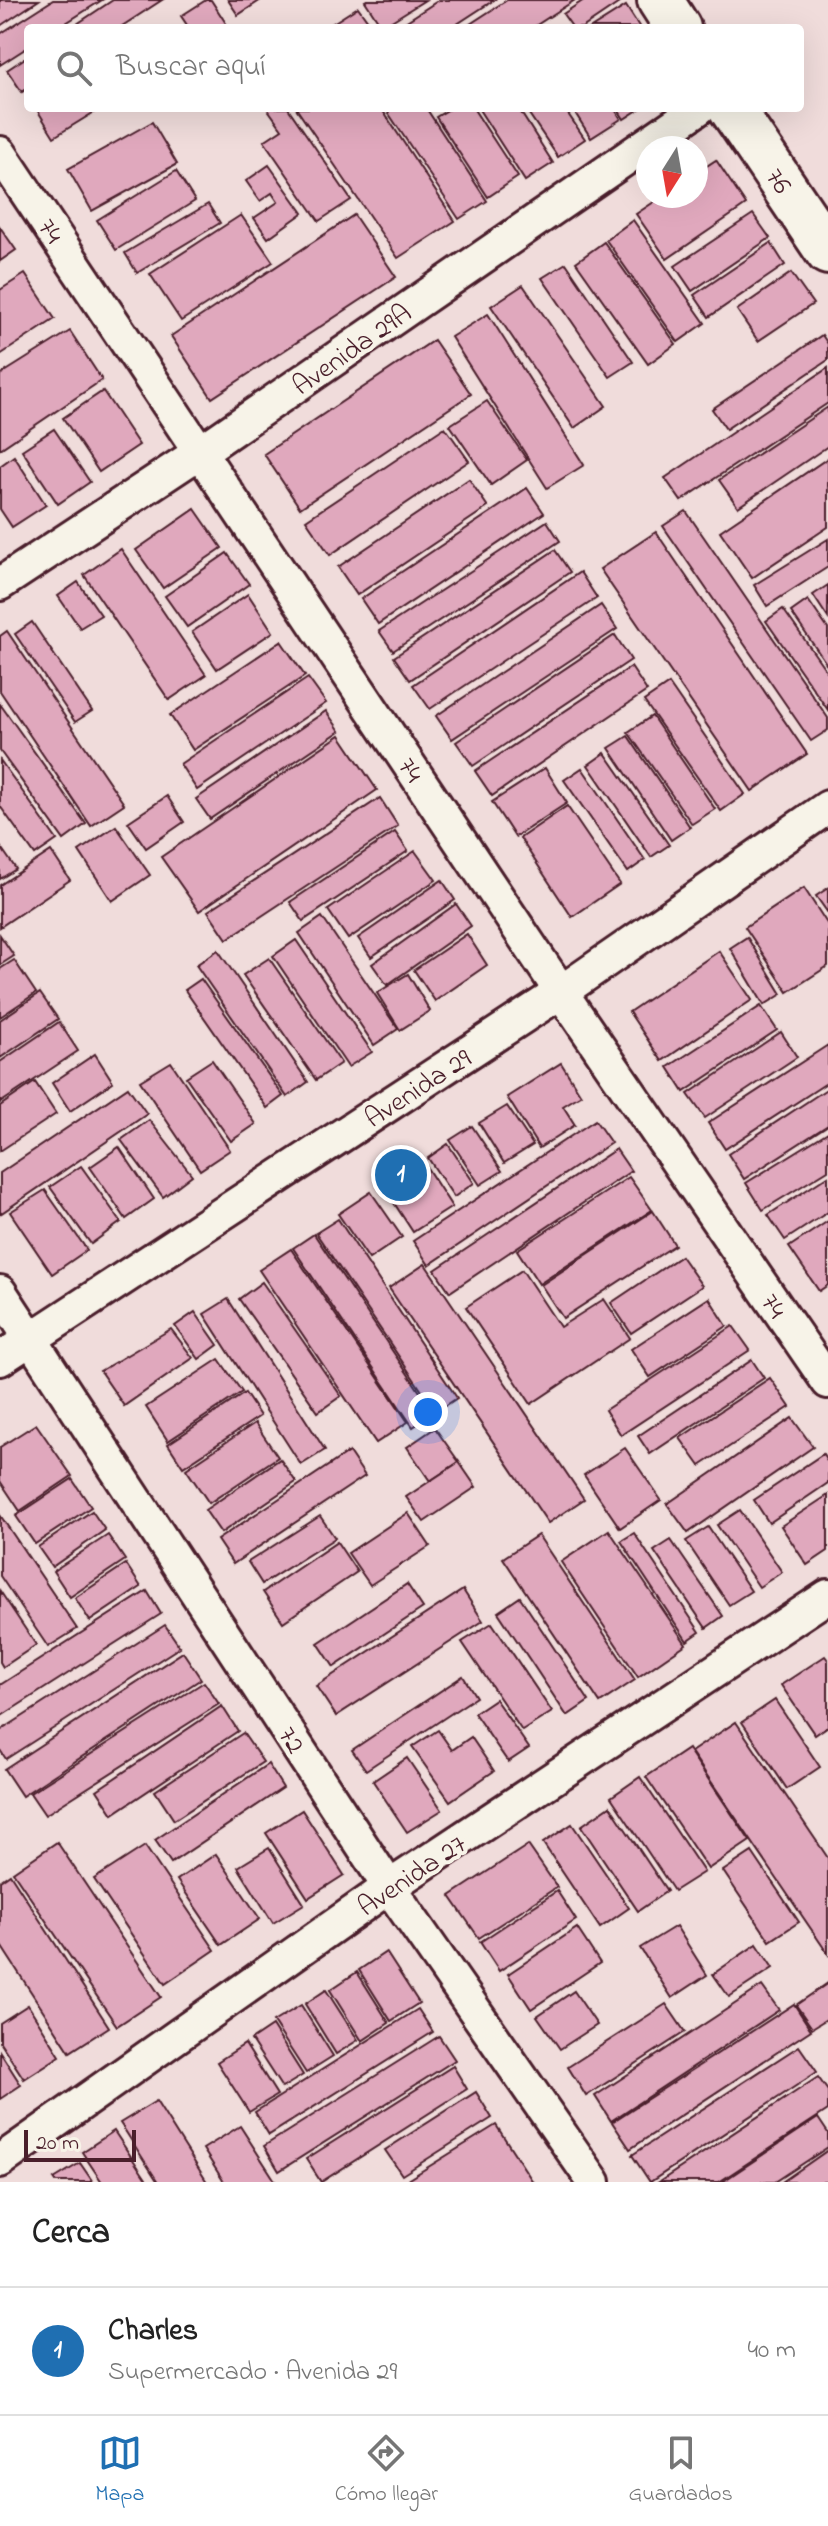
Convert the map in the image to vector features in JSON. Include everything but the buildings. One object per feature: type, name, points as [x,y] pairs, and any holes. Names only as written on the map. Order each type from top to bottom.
[{"type":"street","points":[[660,0],[675,24]]},
{"type":"street","name":"Avenida 29A","points":[[0,584],[200,452],[693,112]]},
{"type":"street","name":"76","points":[[734,112],[828,252]]},
{"type":"street","name":"74","points":[[0,153],[561,992],[828,1382]]},
{"type":"street","name":"Avenida 29","points":[[0,1359],[561,992],[828,807]]},
{"type":"street","name":"72","points":[[0,1292],[389,1887],[594,2182]]},
{"type":"street","name":"Avenida 27","points":[[0,2161],[389,1887],[828,1596]]},
{"type":"place","name":"Charles","points":[[401,1175]]}]
